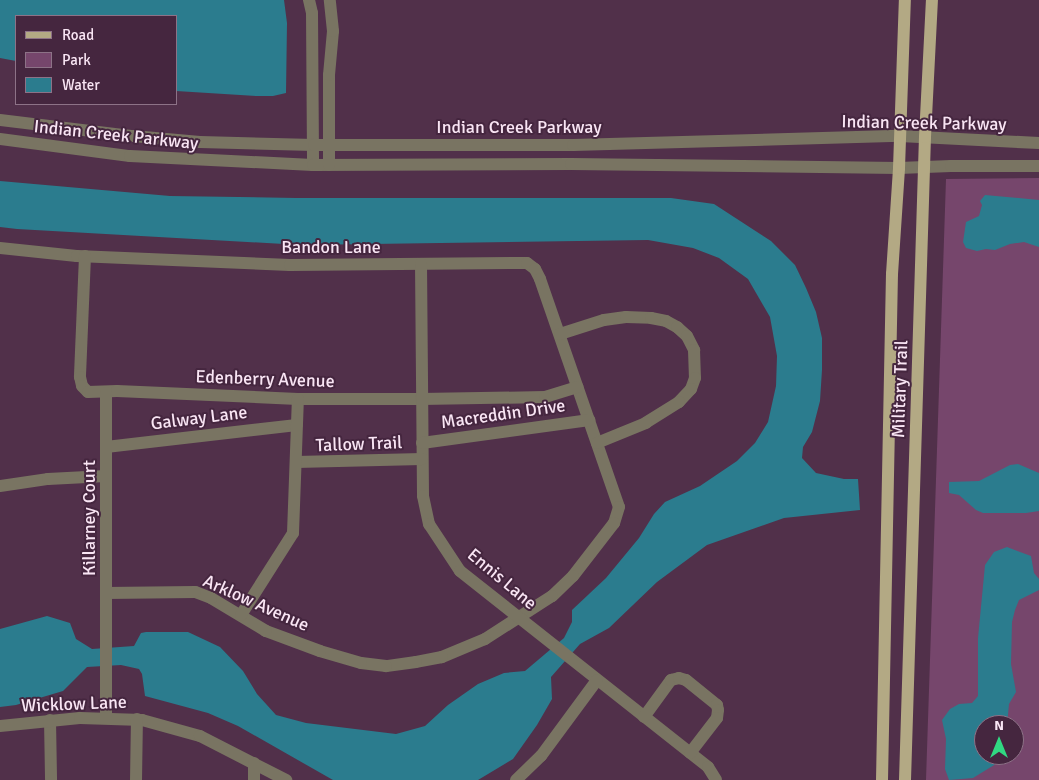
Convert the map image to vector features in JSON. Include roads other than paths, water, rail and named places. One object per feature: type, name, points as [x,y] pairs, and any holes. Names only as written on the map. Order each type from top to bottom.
[{"type":"main road","name":"Military Trail","points":[[882,780],[892,274],[899,168],[905,0]]},
{"type":"main road","name":"Military Trail","points":[[906,780],[925,137],[932,0]]},
{"type":"street","points":[[309,0],[312,13],[313,165]]},
{"type":"street","points":[[329,165],[329,75],[333,31],[330,0]]},
{"type":"street","name":"Indian Creek Parkway","points":[[0,120],[200,142],[329,145],[573,145],[900,136],[1039,143]]},
{"type":"street","name":"Indian Creek Parkway","points":[[0,139],[130,156],[313,165],[571,164],[899,168],[1039,166]]},
{"type":"street","name":"Bandon Lane","points":[[0,248],[85,256],[290,265],[527,263],[535,269],[540,279],[578,387]]},
{"type":"street","name":"Edenberry Avenue","points":[[85,256],[80,377],[82,386],[88,392],[106,393],[117,391],[298,399],[421,399],[545,397],[578,387]]},
{"type":"street","name":"Ennis Lane","points":[[421,264],[423,496],[429,524],[460,571],[708,767],[716,780]]},
{"type":"street","points":[[560,334],[604,320],[626,317],[651,318],[666,321],[677,327],[687,336],[694,350],[695,378],[691,389],[679,402],[646,423],[597,443]]},
{"type":"street","name":"Arklow Avenue","points":[[106,593],[195,592],[211,598],[266,631],[320,651],[386,666],[442,657],[485,639],[521,618],[552,596],[573,576],[614,523],[619,513],[619,507],[578,387]]},
{"type":"street","name":"Killarney Court","points":[[106,393],[106,718]]},
{"type":"street","points":[[241,615],[293,533],[298,399]]},
{"type":"street","name":"Macreddin Drive","points":[[422,443],[589,420]]},
{"type":"street","name":"Galway Lane","points":[[106,447],[296,425]]},
{"type":"street","name":"Tallow Trail","points":[[296,462],[422,459]]},
{"type":"street","points":[[0,486],[48,478],[106,476]]},
{"type":"street","points":[[644,717],[671,680],[679,678],[686,680],[717,705],[718,710],[717,718],[690,753]]},
{"type":"street","points":[[516,780],[541,756],[596,680]]},
{"type":"street","points":[[136,719],[136,780]]},
{"type":"street","name":"Wicklow Lane","points":[[0,726],[50,720],[136,719],[170,726],[200,736],[286,780]]},
{"type":"street","points":[[50,720],[51,780]]},
{"type":"street","points":[[254,763],[254,780]]},
{"type":"water","points":[[0,0],[284,0],[287,23],[286,93],[273,96],[178,91],[178,15],[15,15],[15,61],[0,58]]},
{"type":"water","points":[[0,181],[170,196],[671,198],[714,204],[771,241],[795,265],[806,288],[816,312],[822,338],[822,370],[820,401],[812,432],[803,447],[802,458],[816,473],[844,479],[858,479],[860,510],[784,518],[707,545],[657,582],[609,628],[580,644],[551,677],[552,699],[537,725],[513,759],[478,780],[333,780],[238,726],[208,713],[145,696],[142,674],[139,669],[121,665],[87,667],[63,691],[16,705],[0,707],[0,629],[47,616],[70,623],[76,639],[92,649],[134,646],[141,633],[146,632],[188,632],[220,647],[243,671],[257,694],[276,715],[306,723],[396,734],[425,726],[448,705],[478,684],[504,673],[525,671],[564,638],[572,622],[572,610],[606,578],[639,538],[654,514],[665,502],[700,486],[737,461],[755,443],[768,422],[776,386],[777,356],[770,317],[748,279],[719,258],[693,248],[648,240],[301,245],[17,229],[0,227]]},
{"type":"water","points":[[985,195],[1039,200],[1039,247],[1024,242],[1010,244],[995,250],[977,251],[966,248],[963,242],[966,222],[979,216],[982,205],[980,201]]},
{"type":"water","points":[[1018,464],[1039,473],[1039,511],[1026,513],[983,513],[976,510],[959,495],[949,493],[949,482],[979,481],[1010,465]]},
{"type":"water","points":[[1007,547],[1031,556],[1034,573],[1039,579],[1039,590],[1019,600],[1012,622],[1011,664],[1016,692],[1009,704],[1008,715],[974,715],[974,765],[994,765],[973,778],[949,780],[945,769],[946,739],[942,720],[950,709],[959,704],[972,703],[978,696],[978,638],[985,565],[994,552]]}]
